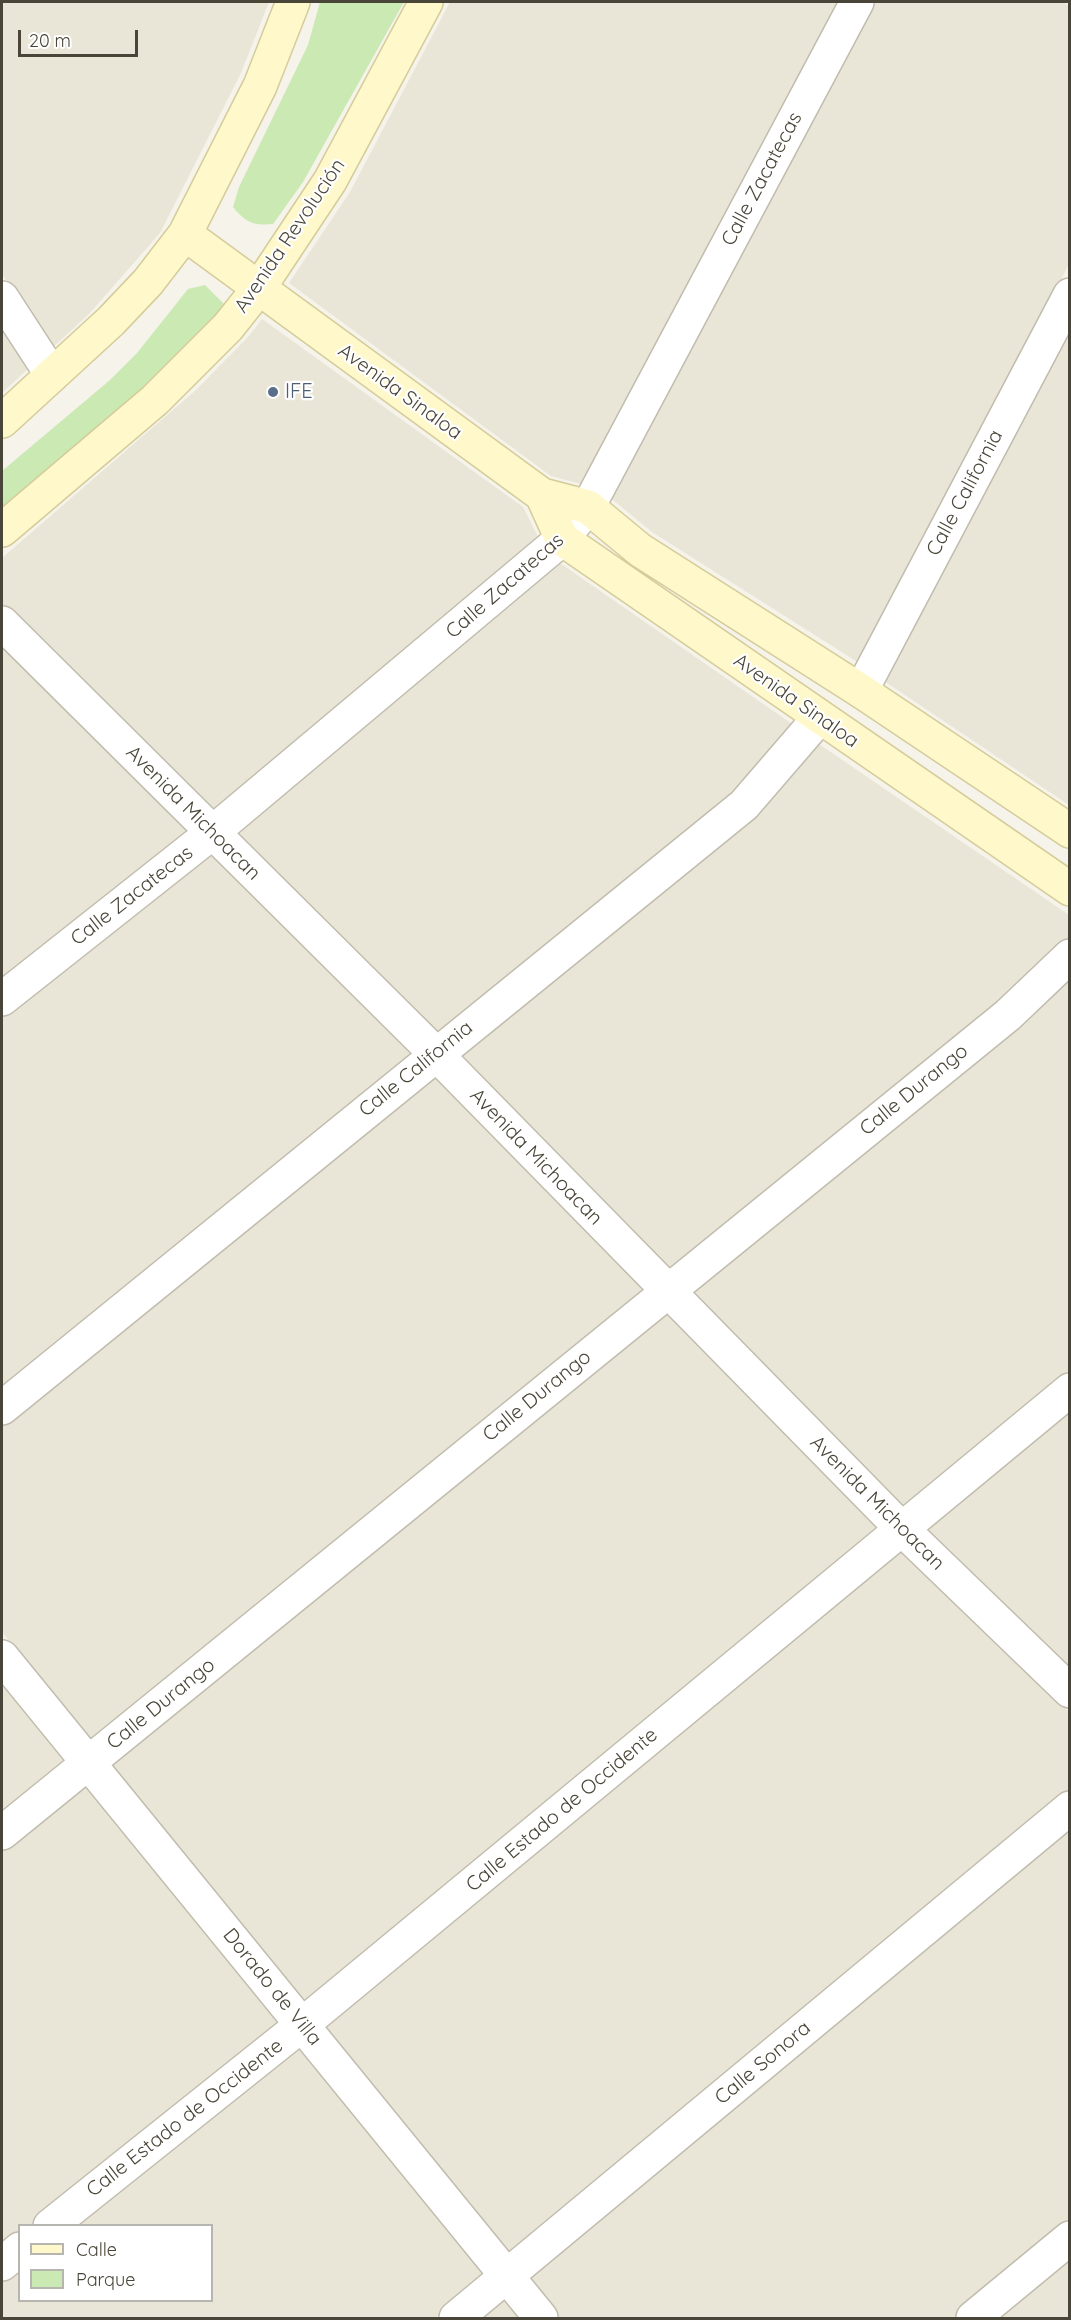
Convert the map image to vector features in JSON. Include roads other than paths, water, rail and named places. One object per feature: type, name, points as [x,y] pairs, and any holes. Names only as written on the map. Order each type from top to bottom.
[{"type":"street","points":[[2,421],[111,321],[148,282],[185,234],[260,86],[293,2]]},
{"type":"street","name":"Avenida Revolución","points":[[2,530],[155,400],[228,327],[259,288],[330,181],[426,2]]},
{"type":"street","name":"Calle Zacatecas","points":[[2,999],[213,832],[562,538],[588,507],[857,2]]},
{"type":"street","name":"Avenida Sinaloa","points":[[185,234],[542,495],[588,507],[640,550],[861,691],[1070,831]]},
{"type":"street","name":"Calle California","points":[[861,691],[1070,295]]},
{"type":"street","points":[[2,299],[52,375]]},
{"type":"street","name":"Avenida Sinaloa","points":[[542,495],[562,538],[819,718],[1070,889]]},
{"type":"street","name":"Avenida Michoacan","points":[[2,623],[435,1053],[902,1529],[1070,1692]]},
{"type":"street","name":"Calle California","points":[[2,1408],[435,1053],[744,805],[819,718]]},
{"type":"street","name":"Calle Durango","points":[[2,1833],[1008,1015],[1070,956]]},
{"type":"street","name":"Calle Estado de Occidente","points":[[53,2224],[303,2025],[1070,1390]]},
{"type":"street","name":"Dorado de Villa","points":[[2,1657],[541,2319]]},
{"type":"street","name":"Calle Sonora","points":[[456,2319],[1070,1808]]},
{"type":"street","points":[[973,2319],[1070,2238]]},
{"type":"street","points":[[2,2264],[18,2251]]},
{"type":"place","name":"IFE","points":[[273,392]]}]
